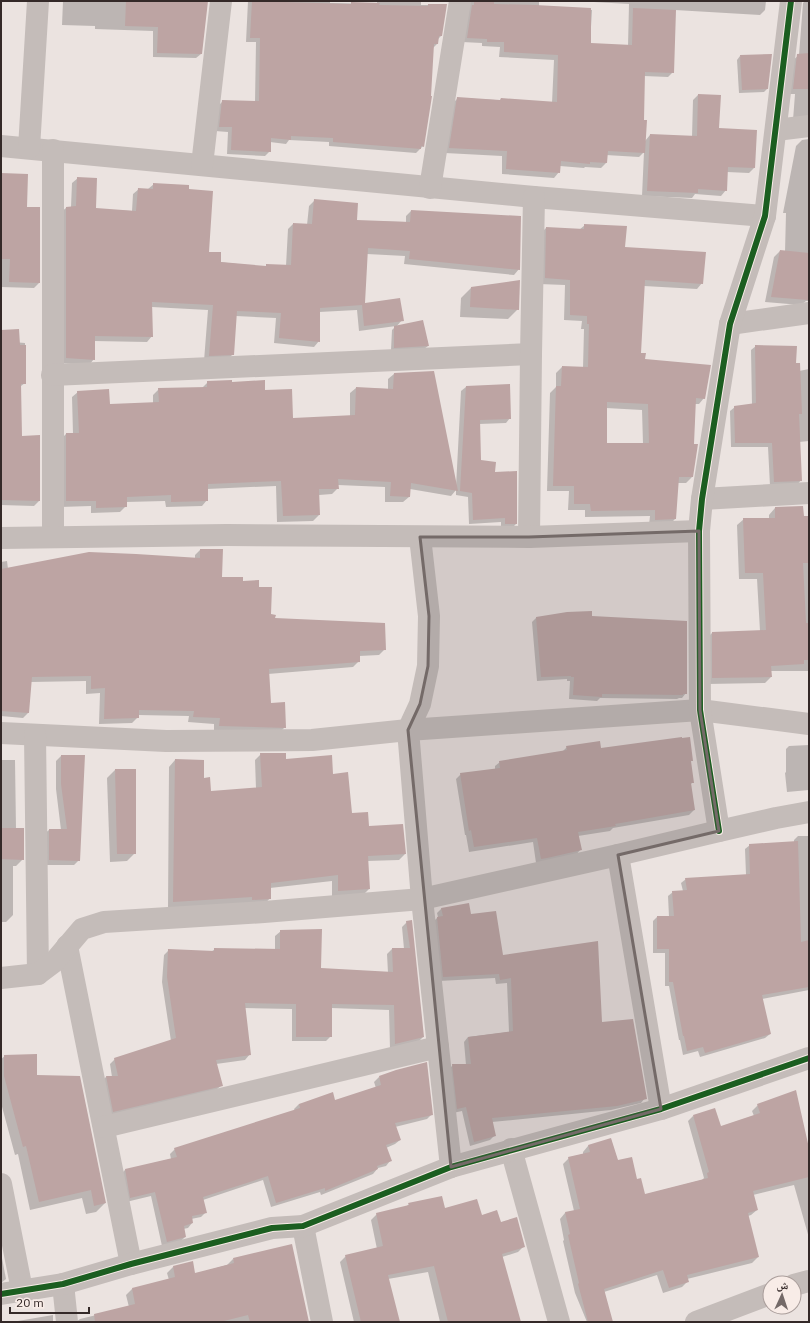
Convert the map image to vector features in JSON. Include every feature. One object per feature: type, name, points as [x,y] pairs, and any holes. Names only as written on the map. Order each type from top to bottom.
[{"type":"street","points":[[29,148],[38,1]]},
{"type":"street","points":[[202,165],[221,1]]},
{"type":"street","points":[[430,188],[460,1]]},
{"type":"street","points":[[719,831],[700,710],[699,531],[702,499],[730,324],[765,216],[791,1]]},
{"type":"street","points":[[776,130],[809,126]]},
{"type":"street","points":[[1,146],[430,188],[765,216]]},
{"type":"street","points":[[53,150],[53,537]]},
{"type":"street","points":[[529,537],[534,197]]},
{"type":"street","points":[[730,324],[809,313]]},
{"type":"street","points":[[52,375],[531,354]]},
{"type":"street","points":[[702,499],[809,493]]},
{"type":"street","points":[[1,538],[227,535],[529,537],[699,531]]},
{"type":"street","points":[[420,537],[429,616],[428,666],[420,704],[408,730],[422,899],[451,1166]]},
{"type":"street","points":[[1,733],[166,740],[312,740],[408,730],[700,710],[809,724]]},
{"type":"street","points":[[35,734],[38,974]]},
{"type":"street","points":[[1,978],[38,974],[54,962],[82,929],[104,922],[264,912],[422,899],[776,818],[809,812]]},
{"type":"street","points":[[618,855],[661,1109]]},
{"type":"street","points":[[67,946],[131,1264]]},
{"type":"street","points":[[104,1127],[438,1047]]},
{"type":"street","points":[[1,1184],[11,1292],[62,1284],[131,1264],[272,1228],[303,1226],[451,1166],[661,1109],[809,1058]]},
{"type":"street","points":[[511,1149],[559,1322]]},
{"type":"street","points":[[303,1226],[322,1322]]},
{"type":"street","points":[[62,1284],[67,1322]]},
{"type":"street","points":[[696,1322],[762,1297]]},
{"type":"highlighted area","points":[[699,531],[700,710],[719,831],[618,855],[661,1109],[451,1167],[408,730],[420,704],[428,666],[429,616],[420,537],[529,537]]},
{"type":"building","points":[[126,1],[208,1],[202,54],[157,53],[158,27],[125,26]]},
{"type":"building","points":[[252,1],[351,4],[351,2],[380,3],[379,5],[428,6],[428,4],[447,4],[442,36],[439,36],[438,44],[434,44],[432,96],[424,147],[421,146],[421,149],[333,142],[333,138],[291,136],[291,140],[271,138],[271,152],[231,150],[232,127],[219,127],[222,100],[259,101],[260,38],[250,38]]},
{"type":"building","points":[[474,1],[494,1],[494,4],[591,8],[591,43],[632,45],[633,8],[676,10],[674,73],[645,72],[644,120],[647,120],[645,153],[608,151],[607,163],[590,162],[590,164],[561,161],[560,173],[506,169],[507,151],[449,148],[457,97],[557,102],[558,55],[504,52],[504,42],[487,42],[487,39],[467,38],[472,5],[474,5]]},
{"type":"building","points":[[809,53],[809,89],[793,89],[797,54]]},
{"type":"building","points":[[772,54],[768,89],[742,90],[740,55]]},
{"type":"building","points":[[698,94],[721,95],[719,128],[757,130],[755,168],[728,167],[727,191],[698,189],[698,193],[647,191],[650,134],[697,136]]},
{"type":"building","points":[[1,173],[28,174],[27,207],[40,207],[40,283],[9,282],[10,259],[1,259]]},
{"type":"building","points":[[77,177],[97,178],[96,208],[136,211],[138,188],[153,189],[153,183],[189,185],[189,189],[213,191],[209,252],[221,252],[221,262],[266,266],[266,264],[291,265],[293,223],[312,224],[314,199],[358,203],[357,220],[410,222],[411,210],[521,216],[520,270],[409,259],[410,251],[368,248],[365,303],[400,298],[404,321],[364,326],[362,305],[320,308],[320,342],[279,338],[281,313],[237,311],[234,355],[209,356],[213,305],[152,302],[153,337],[95,336],[95,360],[66,358],[66,207],[76,206]]},
{"type":"building","points":[[584,224],[627,226],[625,247],[706,252],[703,284],[645,280],[641,353],[646,353],[645,359],[711,365],[705,399],[696,398],[694,444],[698,444],[693,477],[679,477],[676,519],[655,520],[655,510],[591,511],[590,504],[574,504],[574,486],[553,486],[556,386],[561,386],[562,366],[588,367],[589,324],[587,324],[587,316],[570,315],[570,280],[545,278],[546,227],[584,229]],"holes":[[[607,402],[648,404],[649,443],[607,443]]]},
{"type":"building","points":[[780,250],[809,253],[808,300],[771,297]]},
{"type":"building","points":[[520,280],[519,310],[470,307],[471,287]]},
{"type":"building","points":[[423,320],[429,346],[394,348],[394,326]]},
{"type":"building","points":[[19,329],[20,345],[26,345],[26,384],[21,384],[22,436],[40,435],[40,501],[1,500],[1,330]]},
{"type":"building","points":[[755,345],[797,346],[796,363],[800,363],[802,414],[799,414],[802,481],[774,482],[772,443],[735,443],[734,406],[756,403]]},
{"type":"building","points":[[434,371],[458,491],[411,483],[410,497],[390,496],[391,482],[338,479],[339,489],[319,489],[320,515],[283,516],[281,481],[208,484],[208,501],[171,502],[171,495],[127,497],[127,507],[96,508],[96,501],[66,501],[66,433],[79,433],[77,391],[109,389],[110,404],[159,402],[158,388],[207,387],[207,381],[232,380],[232,382],[265,380],[265,390],[292,389],[293,418],[355,415],[356,387],[393,389],[394,373]]},
{"type":"building","points":[[510,384],[511,419],[480,420],[481,460],[496,462],[495,472],[517,471],[517,524],[505,524],[505,518],[473,520],[472,493],[460,491],[466,386]]},
{"type":"building","points":[[803,506],[804,516],[809,516],[809,563],[803,563],[806,623],[809,623],[809,660],[804,660],[804,664],[771,666],[772,677],[712,678],[712,632],[766,630],[763,573],[745,573],[743,518],[775,518],[775,507]]},
{"type":"building","points":[[200,549],[223,549],[222,577],[243,577],[243,581],[259,580],[259,587],[272,587],[271,614],[276,615],[275,618],[385,623],[386,650],[360,651],[360,662],[269,669],[271,703],[285,702],[286,728],[219,726],[220,718],[193,717],[194,711],[139,710],[139,718],[104,719],[105,688],[91,689],[91,676],[32,677],[29,713],[1,711],[1,569],[89,552],[200,558]]},
{"type":"building","points":[[592,611],[592,616],[687,621],[687,694],[602,694],[602,697],[573,695],[574,677],[541,677],[536,617],[567,612]]},
{"type":"building","points":[[690,737],[694,783],[691,783],[695,810],[578,832],[582,850],[547,858],[541,859],[537,838],[474,847],[471,830],[469,831],[460,773],[500,768],[499,761],[567,750],[566,746],[600,741],[601,748]]},
{"type":"building","points":[[260,753],[286,753],[286,759],[332,755],[333,774],[348,772],[352,813],[368,812],[369,826],[403,824],[406,854],[368,856],[370,889],[338,891],[338,875],[271,883],[271,899],[252,900],[252,897],[173,902],[175,759],[204,760],[204,778],[210,777],[211,791],[262,787]]},
{"type":"building","points":[[61,755],[85,755],[80,861],[49,860],[49,829],[67,829],[61,784]]},
{"type":"building","points":[[115,769],[136,769],[136,854],[117,854]]},
{"type":"building","points":[[1,828],[24,828],[24,860],[1,859]]},
{"type":"building","points":[[798,841],[801,942],[809,940],[809,987],[762,995],[771,1034],[705,1053],[703,1047],[687,1051],[673,982],[669,982],[669,949],[657,949],[657,916],[674,916],[672,891],[687,890],[685,878],[750,874],[749,844]]},
{"type":"building","points":[[469,903],[471,914],[496,911],[503,955],[598,941],[602,1022],[633,1019],[647,1099],[617,1106],[492,1118],[496,1136],[474,1142],[466,1107],[457,1109],[452,1064],[471,1064],[468,1037],[513,1031],[511,978],[500,980],[499,974],[443,977],[437,917],[443,916],[441,908]]},
{"type":"building","points":[[412,920],[424,1037],[395,1044],[394,1005],[332,1004],[332,1037],[296,1037],[296,1004],[245,1003],[251,1055],[216,1060],[223,1086],[113,1112],[106,1076],[118,1076],[114,1058],[176,1038],[167,977],[168,949],[214,951],[214,948],[280,949],[280,930],[322,929],[321,968],[393,972],[392,948],[410,948],[406,921]]},
{"type":"building","points":[[37,1054],[37,1075],[80,1076],[106,1203],[94,1206],[91,1190],[39,1202],[26,1146],[23,1147],[4,1076],[4,1055]]},
{"type":"building","points":[[427,1062],[433,1115],[395,1123],[401,1140],[386,1145],[392,1161],[377,1166],[378,1169],[325,1191],[325,1188],[276,1203],[268,1176],[203,1197],[207,1213],[192,1216],[193,1223],[184,1226],[186,1237],[167,1242],[155,1192],[130,1198],[125,1169],[177,1157],[174,1148],[300,1108],[299,1104],[333,1092],[335,1100],[381,1085],[379,1076]]},
{"type":"building","points":[[796,1090],[809,1148],[809,1177],[753,1191],[758,1210],[748,1213],[759,1257],[687,1275],[689,1282],[669,1288],[663,1270],[604,1289],[613,1322],[588,1322],[578,1284],[565,1212],[580,1209],[568,1157],[590,1152],[588,1145],[611,1138],[618,1160],[632,1157],[637,1179],[641,1178],[645,1194],[708,1178],[707,1173],[709,1172],[693,1115],[715,1108],[721,1126],[760,1113],[757,1104]]},
{"type":"building","points":[[442,1196],[445,1208],[477,1199],[482,1215],[497,1210],[501,1222],[517,1217],[525,1247],[502,1254],[521,1322],[448,1322],[434,1266],[388,1275],[400,1322],[361,1322],[345,1255],[383,1246],[376,1213],[409,1205],[408,1203]]},
{"type":"building","points":[[292,1244],[309,1322],[250,1322],[248,1315],[220,1322],[95,1322],[94,1314],[135,1304],[132,1288],[175,1277],[173,1266],[193,1261],[195,1273],[234,1263],[233,1258]]},
{"type":"cycle path","points":[[719,831],[700,710],[699,531],[702,499],[730,324],[765,216],[791,1]]},
{"type":"cycle path","points":[[1,1294],[63,1284],[131,1264],[272,1228],[303,1226],[451,1167],[661,1109],[809,1058]]}]
